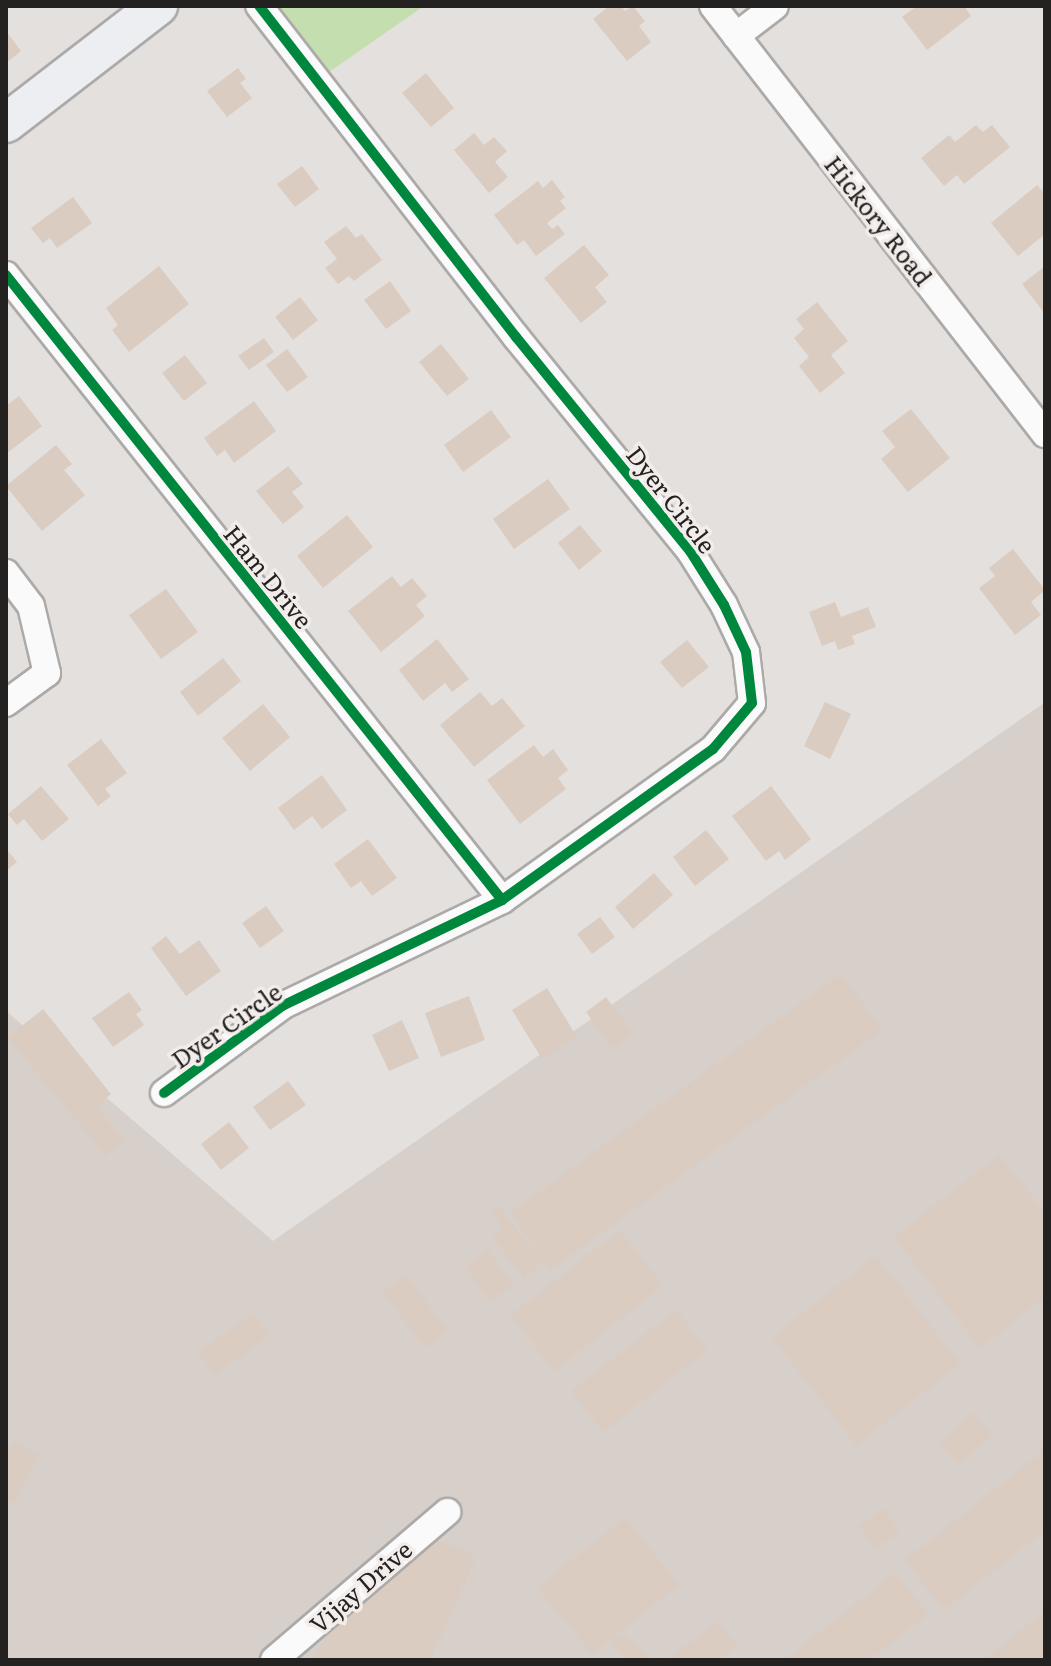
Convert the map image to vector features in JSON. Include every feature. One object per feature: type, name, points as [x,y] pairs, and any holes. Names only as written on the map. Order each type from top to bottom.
[{"type":"main road","points":[[6,123],[158,6]]},
{"type":"street","name":"Dyer Circle","points":[[164,1093],[284,1005],[502,900],[713,749],[752,703],[746,652],[724,605],[662,513],[516,337],[259,6]]},
{"type":"street","name":"Hickory Road","points":[[713,6],[1045,434]]},
{"type":"street","points":[[736,36],[775,6]]},
{"type":"street","name":"Ham Drive","points":[[6,275],[502,900]]},
{"type":"street","points":[[6,573],[31,606],[47,673],[6,703]]},
{"type":"street","name":"Vijay Drive","points":[[274,1660],[447,1512]]},
{"type":"shaded area","points":[[1044,703],[1045,1660],[6,1660],[6,1011],[273,1241]]},
{"type":"green space","points":[[278,6],[424,6],[329,72]]},
{"type":"building","points":[[609,6],[621,6],[625,11],[633,6],[645,21],[639,26],[651,42],[627,61],[593,19]]},
{"type":"building","points":[[917,6],[964,6],[971,16],[927,50],[902,17]]},
{"type":"building","points":[[6,31],[21,51],[6,63]]},
{"type":"building","points":[[238,68],[246,79],[240,83],[252,98],[227,117],[207,91]]},
{"type":"building","points":[[426,73],[454,108],[431,127],[402,93]]},
{"type":"building","points":[[976,125],[983,132],[992,125],[1010,147],[964,184],[957,175],[944,186],[921,158],[949,135],[955,142]]},
{"type":"building","points":[[474,133],[484,145],[494,137],[507,151],[495,162],[508,177],[489,193],[454,150]]},
{"type":"building","points":[[302,166],[319,189],[295,207],[277,184]]},
{"type":"building","points":[[552,180],[565,197],[560,201],[566,208],[547,223],[552,229],[558,225],[565,234],[536,256],[524,240],[517,245],[494,215],[538,181],[543,188]]},
{"type":"building","points":[[1037,185],[1045,194],[1045,234],[1018,256],[991,223]]},
{"type":"building","points":[[73,197],[92,223],[57,248],[50,238],[43,243],[31,228]]},
{"type":"building","points":[[346,226],[356,238],[362,234],[382,260],[354,281],[349,276],[338,284],[325,268],[337,259],[324,242]]},
{"type":"building","points":[[584,245],[609,275],[595,287],[607,302],[581,323],[544,278]]},
{"type":"building","points":[[159,266],[189,304],[129,352],[112,330],[118,325],[106,308]]},
{"type":"building","points":[[1045,266],[1045,314],[1022,284]]},
{"type":"building","points":[[390,281],[411,311],[386,329],[364,300]]},
{"type":"building","points":[[300,297],[318,320],[293,340],[275,317]]},
{"type":"building","points":[[817,302],[848,341],[831,355],[845,373],[820,393],[799,366],[809,357],[794,338],[804,329],[796,319]]},
{"type":"building","points":[[264,338],[274,352],[249,370],[238,356]]},
{"type":"building","points":[[441,344],[469,379],[447,396],[419,362]]},
{"type":"building","points":[[287,349],[308,377],[287,392],[266,365]]},
{"type":"building","points":[[185,355],[207,383],[184,401],[162,373]]},
{"type":"building","points":[[19,396],[42,426],[6,454],[6,406]]},
{"type":"building","points":[[254,401],[276,431],[234,463],[225,450],[217,456],[204,438]]},
{"type":"building","points":[[911,409],[950,458],[908,492],[881,459],[895,447],[882,431]]},
{"type":"building","points":[[491,410],[511,437],[463,472],[444,445]]},
{"type":"building","points":[[56,445],[72,464],[64,470],[85,495],[42,531],[6,486]]},
{"type":"building","points":[[288,466],[303,484],[292,492],[304,507],[283,524],[256,491]]},
{"type":"building","points":[[548,479],[570,509],[514,549],[493,519]]},
{"type":"building","points":[[347,515],[373,547],[323,588],[297,556]]},
{"type":"building","points":[[580,525],[602,551],[579,570],[558,543]]},
{"type":"building","points":[[1013,549],[1045,590],[1031,602],[1041,615],[1015,635],[979,588],[995,576],[989,568]]},
{"type":"building","points":[[392,576],[401,587],[412,578],[427,596],[416,605],[425,616],[381,652],[348,611]]},
{"type":"building","points":[[166,589],[198,632],[161,659],[129,615]]},
{"type":"building","points":[[835,602],[841,617],[868,607],[876,627],[852,636],[855,644],[838,650],[835,641],[822,646],[809,612]]},
{"type":"building","points":[[437,639],[469,679],[452,692],[445,683],[423,701],[399,670]]},
{"type":"building","points":[[687,640],[709,667],[682,688],[660,662]]},
{"type":"building","points":[[223,658],[241,681],[198,716],[180,692]]},
{"type":"building","points":[[480,692],[492,706],[502,698],[525,726],[474,767],[440,725]]},
{"type":"building","points":[[825,702],[851,714],[830,759],[804,746]]},
{"type":"building","points":[[263,704],[290,737],[250,771],[222,738]]},
{"type":"building","points":[[101,739],[127,773],[105,789],[111,796],[98,806],[67,765]]},
{"type":"building","points":[[534,745],[543,757],[553,749],[568,770],[558,778],[566,789],[520,824],[487,780]]},
{"type":"building","points":[[322,775],[347,810],[322,829],[312,816],[294,830],[278,808]]},
{"type":"building","points":[[41,786],[69,819],[42,841],[24,819],[17,825],[8,814]]},
{"type":"building","points":[[771,786],[811,839],[785,860],[779,851],[766,861],[732,816]]},
{"type":"building","points":[[706,830],[729,859],[695,886],[673,857]]},
{"type":"building","points":[[368,839],[397,878],[372,896],[361,881],[351,888],[334,864]]},
{"type":"building","points":[[6,849],[17,862],[6,871]]},
{"type":"building","points":[[654,873],[673,895],[633,929],[615,907]]},
{"type":"building","points":[[266,906],[284,931],[260,948],[242,923]]},
{"type":"building","points":[[600,917],[615,937],[592,954],[577,934]]},
{"type":"building","points":[[166,936],[180,954],[199,940],[221,971],[186,996],[151,948]]},
{"type":"building","points":[[841,974],[882,1030],[550,1270],[510,1213]]},
{"type":"building","points":[[547,988],[577,1037],[542,1059],[512,1010]]},
{"type":"building","points":[[129,992],[142,1010],[136,1014],[144,1025],[113,1047],[92,1018]]},
{"type":"building","points":[[469,996],[485,1040],[441,1057],[425,1013]]},
{"type":"building","points":[[606,997],[633,1033],[612,1048],[586,1012]]},
{"type":"building","points":[[43,1009],[111,1094],[77,1122],[8,1037]]},
{"type":"building","points":[[402,1020],[419,1058],[389,1071],[372,1035]]},
{"type":"building","points":[[288,1081],[306,1105],[270,1130],[253,1107]]},
{"type":"building","points":[[97,1108],[124,1141],[105,1156],[79,1123]]},
{"type":"building","points":[[229,1122],[249,1148],[221,1170],[201,1144]]},
{"type":"building","points":[[999,1155],[1045,1214],[1045,1297],[980,1348],[894,1237]]},
{"type":"building","points":[[499,1207],[543,1262],[524,1278],[492,1237],[503,1228],[492,1213]]},
{"type":"building","points":[[620,1230],[663,1286],[554,1371],[511,1315]]},
{"type":"building","points":[[488,1250],[514,1285],[490,1302],[465,1267]]},
{"type":"building","points":[[876,1256],[960,1364],[856,1445],[772,1337]]},
{"type":"building","points":[[406,1275],[448,1331],[424,1348],[383,1292]]},
{"type":"building","points":[[676,1310],[707,1350],[603,1432],[571,1391]]},
{"type":"building","points":[[254,1313],[270,1335],[215,1375],[198,1352]]},
{"type":"building","points":[[974,1413],[992,1436],[958,1464],[939,1442]]},
{"type":"building","points":[[14,1442],[39,1455],[14,1504],[6,1500],[6,1458]]},
{"type":"building","points":[[1045,1450],[1045,1530],[944,1610],[905,1560]]},
{"type":"building","points":[[883,1509],[900,1531],[876,1548],[859,1526]]},
{"type":"building","points":[[625,1518],[679,1585],[592,1654],[537,1587]]},
{"type":"building","points":[[436,1539],[470,1554],[475,1560],[430,1660],[314,1660],[325,1636]]},
{"type":"building","points":[[895,1573],[928,1614],[869,1660],[784,1660]]},
{"type":"building","points":[[1045,1612],[1045,1660],[983,1660],[1042,1614]]},
{"type":"building","points":[[719,1622],[737,1646],[718,1660],[666,1660]]},
{"type":"building","points":[[621,1633],[654,1660],[628,1660],[609,1644]]},
{"type":"cycle path","points":[[164,1093],[284,1005],[502,900],[713,749],[752,703],[746,652],[724,605],[690,551],[516,337],[259,6]]},
{"type":"cycle path","points":[[6,275],[502,900]]}]
